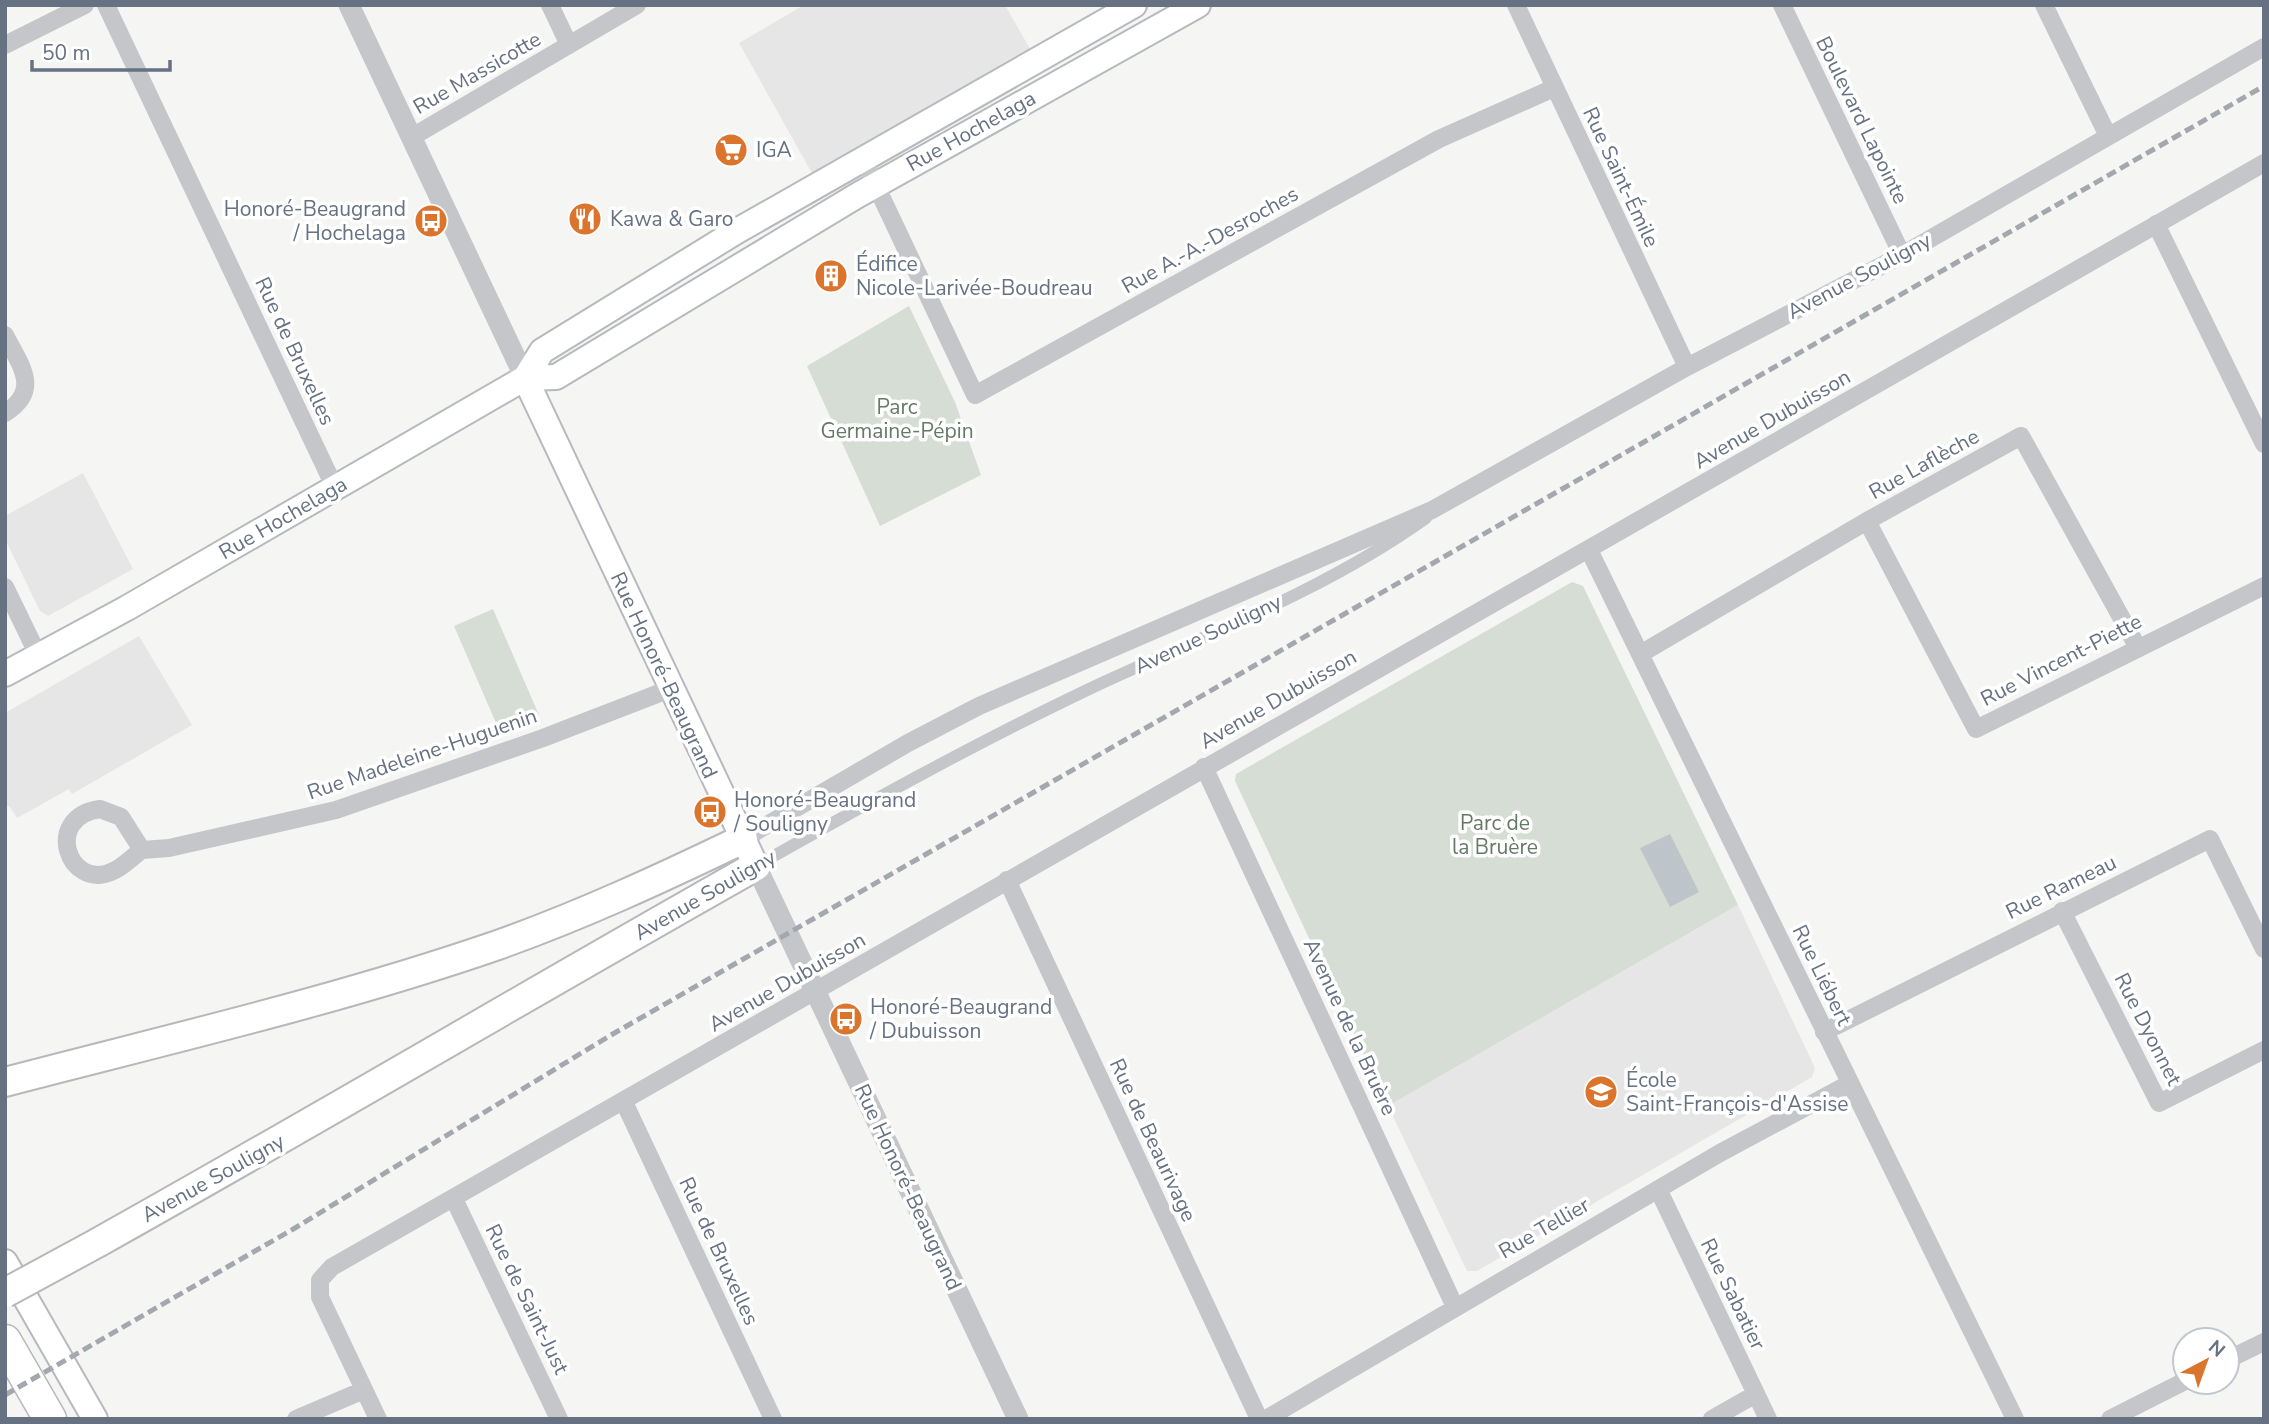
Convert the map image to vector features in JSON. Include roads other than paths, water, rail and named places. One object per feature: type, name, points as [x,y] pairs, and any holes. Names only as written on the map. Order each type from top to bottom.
[{"type":"highway","name":"Avenue Souligny","points":[[16,1079],[374,984],[454,959],[598,906],[743,839]]},
{"type":"highway","name":"Avenue Souligny","points":[[8,1272],[99,1242],[284,1140],[356,1094],[756,866]]},
{"type":"highway","points":[[5,1341],[50,1419]]},
{"type":"main road","name":"Rue Hochelaga","points":[[5,674],[525,378],[542,351],[731,235],[1134,5]]},
{"type":"main road","name":"Rue Hochelaga","points":[[525,378],[556,377],[746,260],[877,184],[1198,5]]},
{"type":"main road","points":[[731,235],[746,260]]},
{"type":"main road","name":"Rue Honoré-Beaugrand","points":[[525,378],[756,866]]},
{"type":"main road","name":"Rue Hochelaga","points":[[5,681],[39,657]]},
{"type":"main road","points":[[8,1272],[95,1418]]},
{"type":"street","points":[[5,45],[85,5]]},
{"type":"street","name":"Rue de Bruxelles","points":[[106,5],[335,488]]},
{"type":"street","name":"Rue Honoré-Beaugrand","points":[[349,5],[525,378]]},
{"type":"street","points":[[550,5],[569,45]]},
{"type":"street","name":"Rue Massicotte","points":[[412,137],[637,5]]},
{"type":"street","name":"Rue Saint-Émile","points":[[1516,5],[1687,367]]},
{"type":"street","name":"Boulevard Lapointe","points":[[1782,5],[1902,255]]},
{"type":"street","points":[[2044,5],[2108,136]]},
{"type":"street","name":"Avenue Souligny","points":[[756,866],[898,786],[1034,716],[1326,579],[1383,549],[1452,500],[1687,367],[1902,255],[2264,47]]},
{"type":"street","name":"Rue A.-A.-Desroches","points":[[863,158],[975,396],[1439,139],[1554,88]]},
{"type":"street","name":"Avenue Dubuisson","points":[[364,1390],[320,1297],[320,1280],[332,1267],[816,993],[1007,880],[2264,163]]},
{"type":"street","points":[[2156,225],[2264,444]]},
{"type":"street","points":[[5,335],[26,379],[22,398],[5,413]]},
{"type":"street","name":"Rue Laflèche","points":[[1642,653],[1867,521],[2021,436],[2137,646]]},
{"type":"street","name":"Avenue Souligny","points":[[743,839],[908,743],[979,706],[1452,500]]},
{"type":"street","name":"Rue Vincent-Piette","points":[[1867,521],[1976,729],[2137,646],[2264,586]]},
{"type":"street","name":"Rue Liébert","points":[[1589,550],[1642,653],[1849,1084],[2015,1419]]},
{"type":"street","points":[[5,587],[39,657]]},
{"type":"street","name":"Rue Madeleine-Huguenin","points":[[142,849],[169,848],[335,810],[542,738],[670,689]]},
{"type":"street","name":"Avenue de la Bruère","points":[[1205,767],[1455,1307]]},
{"type":"street","name":"Rue Rameau","points":[[1824,1032],[2210,839],[2264,949]]},
{"type":"street","name":"Rue Honoré-Beaugrand","points":[[756,866],[1018,1419]]},
{"type":"street","name":"Rue de Beaurivage","points":[[1007,880],[1259,1419]]},
{"type":"street","name":"Rue Dyonnet","points":[[2062,911],[2159,1104],[2264,1050]]},
{"type":"street","name":"Rue Tellier","points":[[1266,1419],[1658,1189],[1849,1084]]},
{"type":"street","name":"Rue de Bruxelles","points":[[624,1102],[773,1419]]},
{"type":"street","name":"Rue Sabatier","points":[[1658,1189],[1768,1419]]},
{"type":"street","name":"Rue de Saint-Just","points":[[454,1199],[559,1419]]},
{"type":"street","points":[[2241,1353],[2264,1342]]},
{"type":"street","points":[[2110,1419],[2171,1388]]},
{"type":"street","points":[[296,1419],[364,1390],[378,1419]]},
{"type":"street","points":[[1712,1419],[1756,1394]]},
{"type":"railway","points":[[5,1395],[295,1228],[611,1035],[2264,86]]},
{"type":"place","name":"IGA","points":[[731,150]]},
{"type":"place","name":"Kawa & Garo","points":[[585,219]]},
{"type":"place","name":"Honoré-Beaugrand / Hochelaga","points":[[431,221]]},
{"type":"place","name":"Édifice Nicole-Larivée-Boudreau","points":[[831,276]]},
{"type":"place","name":"Honoré-Beaugrand / Souligny","points":[[710,812]]},
{"type":"place","name":"Honoré-Beaugrand / Dubuisson","points":[[846,1019]]},
{"type":"place","name":"École Saint-François-d'Assise","points":[[1601,1092]]},
{"type":"park label","name":"Parc Germaine-Pépin","points":[[897,419]]},
{"type":"park label","name":"Parc de la Bruère","points":[[1495,835]]}]
